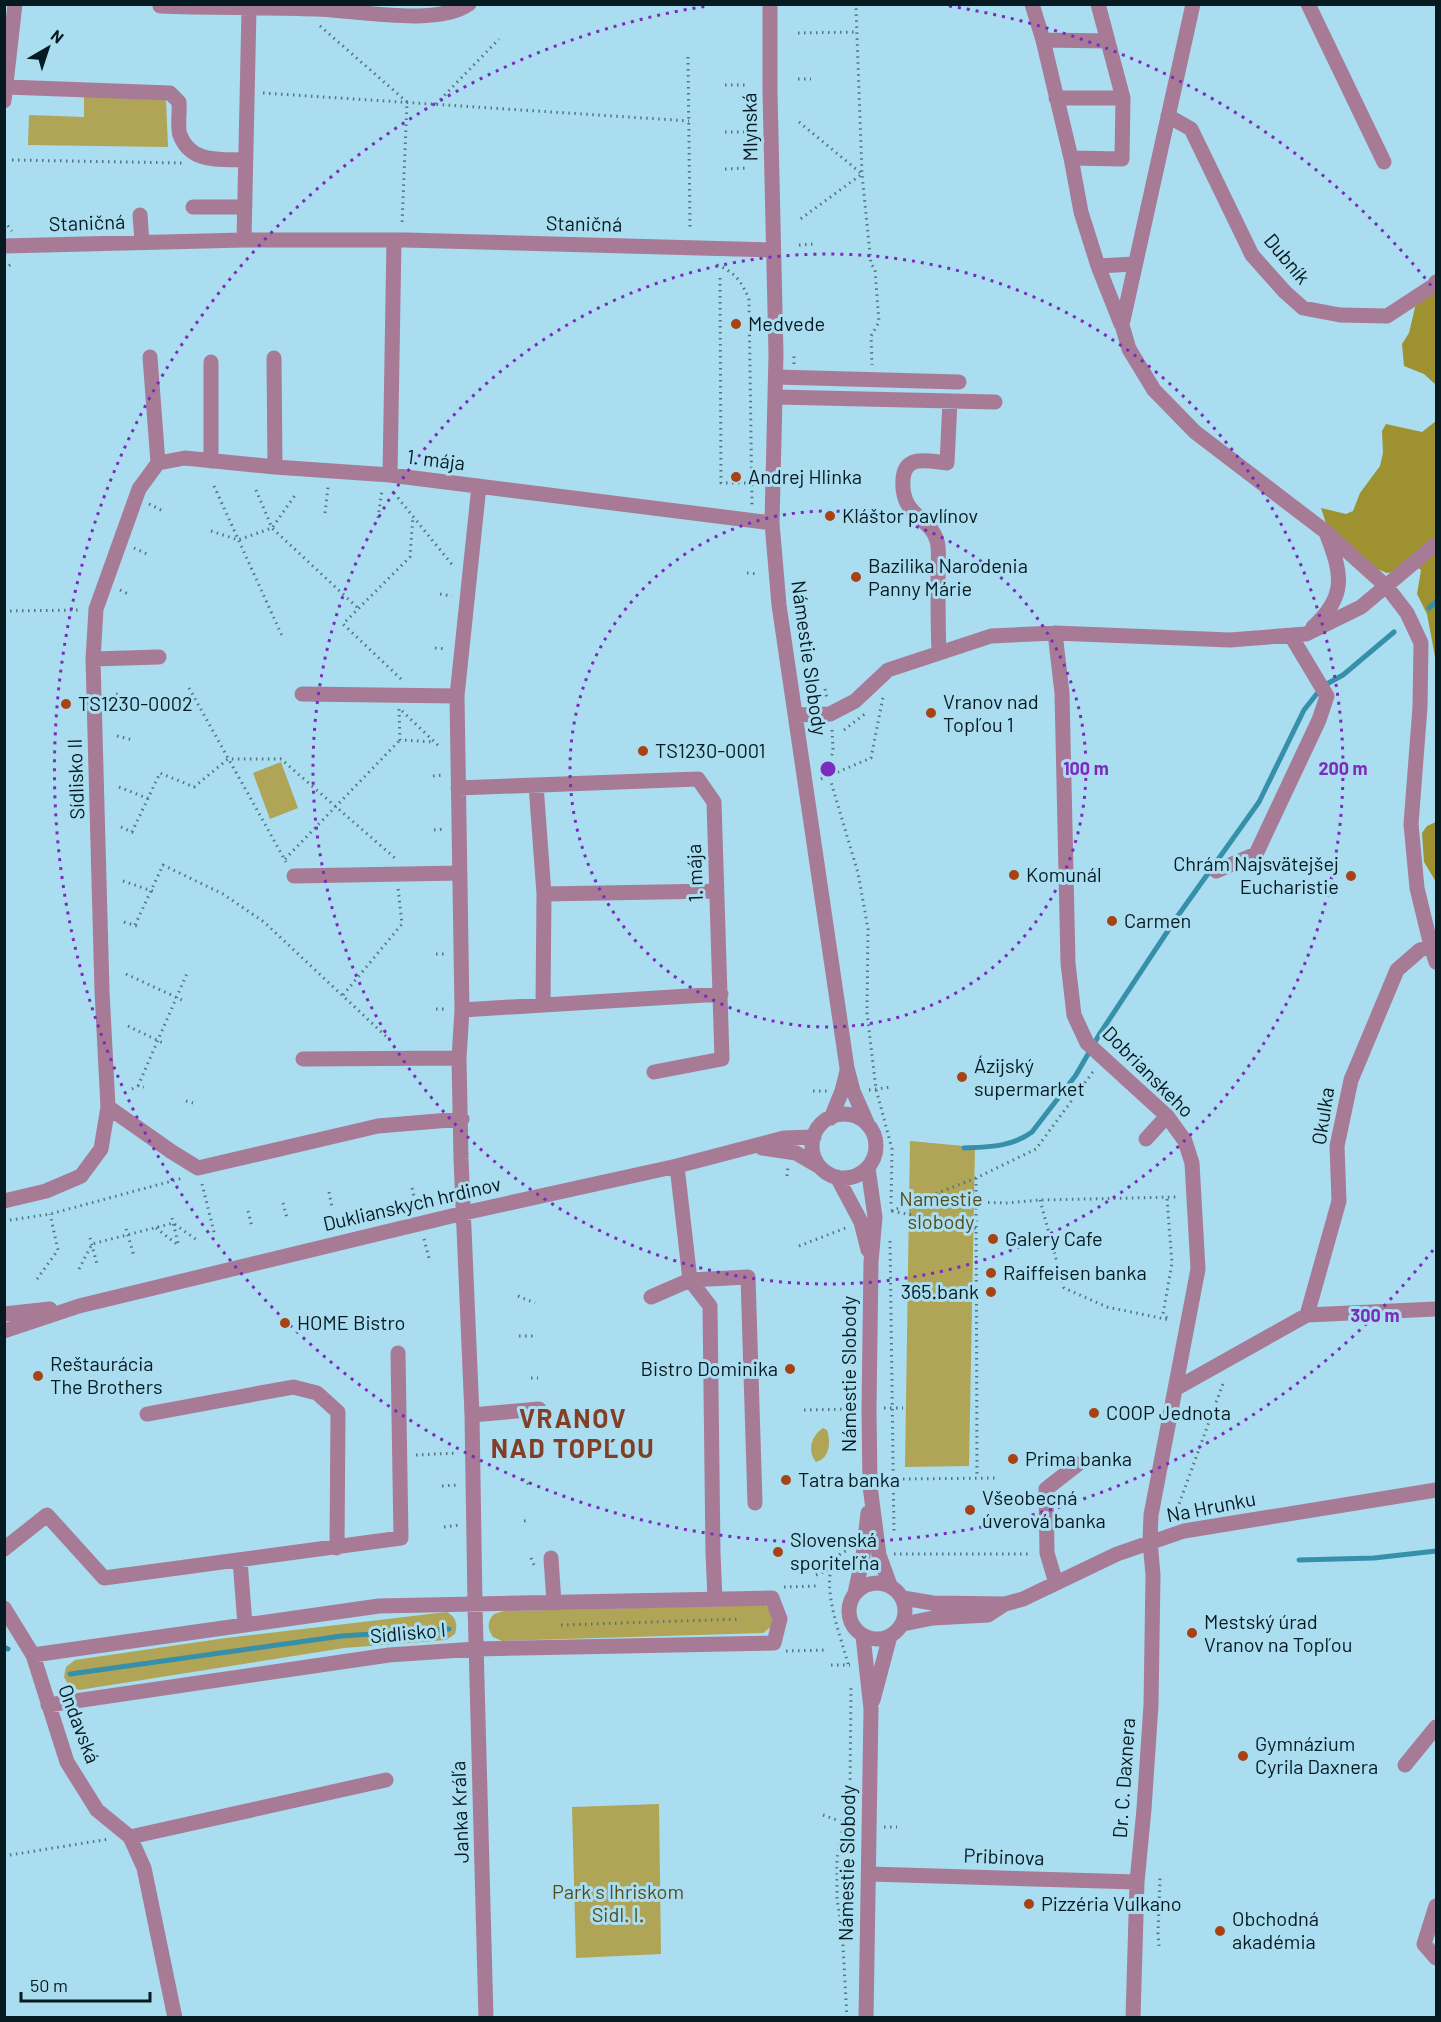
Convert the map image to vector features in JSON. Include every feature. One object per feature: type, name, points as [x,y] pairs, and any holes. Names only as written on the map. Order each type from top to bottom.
[{"type":"street","points":[[15,4],[5,94],[170,93],[179,102],[179,134],[187,145],[211,162],[246,160]]},
{"type":"street","points":[[170,6],[249,9],[314,7],[416,16],[449,13],[469,4]]},
{"type":"street","name":"Mlynská","points":[[770,4],[773,250]]},
{"type":"street","points":[[1032,4],[1043,40],[1081,212],[1129,350],[1154,390],[1195,432],[1326,532],[1387,587],[1407,613],[1418,637],[1420,643],[1420,707],[1411,824],[1417,888],[1437,962]]},
{"type":"street","points":[[1071,159],[1122,159],[1123,98],[1098,4]]},
{"type":"street","points":[[1308,4],[1384,162]]},
{"type":"street","points":[[1122,325],[1192,5]]},
{"type":"street","points":[[244,240],[249,9]]},
{"type":"street","points":[[1043,40],[1108,41]]},
{"type":"street","points":[[1056,98],[1123,98]]},
{"type":"street","name":"Dubník","points":[[1168,116],[1191,129],[1252,255],[1285,292],[1303,308],[1340,315],[1387,316],[1437,282]]},
{"type":"street","points":[[193,207],[215,201],[245,207]]},
{"type":"street","points":[[140,215],[142,242]]},
{"type":"street","name":"Staničná","points":[[4,246],[244,240],[394,240],[773,250]]},
{"type":"street","points":[[388,484],[394,240]]},
{"type":"street","name":"Námestie Slobody","points":[[773,250],[776,397],[772,523],[779,605],[847,1068]]},
{"type":"street","points":[[1098,266],[1134,264]]},
{"type":"street","points":[[150,357],[158,463]]},
{"type":"street","points":[[274,358],[274,467]]},
{"type":"street","points":[[211,362],[211,461]]},
{"type":"street","points":[[776,377],[959,382]]},
{"type":"street","points":[[776,397],[994,402]]},
{"type":"street","points":[[939,653],[938,544],[930,527],[914,513],[905,501],[902,491],[904,470],[910,463],[918,461],[947,463],[950,401]]},
{"type":"street","name":"1. mája","points":[[158,463],[185,458],[274,467],[388,484],[479,486],[457,696],[460,873],[455,1009],[462,1119],[464,1213]]},
{"type":"street","name":"Sídlisko II","points":[[108,1107],[102,991],[93,659],[96,609],[139,489],[158,463]]},
{"type":"street","points":[[479,486],[772,523]]},
{"type":"street","points":[[1298,635],[1323,617],[1338,593],[1338,564],[1326,532]]},
{"type":"street","points":[[795,715],[830,714],[855,701],[888,670],[991,636],[1055,633],[1230,640],[1298,635],[1361,607],[1437,544]]},
{"type":"street","name":"Dobrianskeho","points":[[1055,633],[1062,693],[1068,963],[1074,1015],[1098,1062],[1167,1116],[1185,1141],[1192,1163],[1197,1269],[1151,1515],[1150,1541]]},
{"type":"street","points":[[1216,871],[1256,854],[1322,712],[1327,696],[1298,635]]},
{"type":"street","points":[[93,659],[159,657]]},
{"type":"street","points":[[302,694],[457,696]]},
{"type":"street","name":"1. mája","points":[[458,788],[698,779],[714,802],[722,1059],[654,1072]]},
{"type":"street","points":[[536,785],[543,894],[543,1005]]},
{"type":"street","points":[[294,876],[460,873]]},
{"type":"street","points":[[543,894],[716,891]]},
{"type":"street","name":"Okulka","points":[[1306,1315],[1339,1201],[1337,1146],[1351,1080],[1396,970],[1420,950],[1431,946]]},
{"type":"street","points":[[455,1009],[721,994]]},
{"type":"street","points":[[303,1059],[459,1058]]},
{"type":"street","points":[[831,1118],[842,1091],[847,1068]]},
{"type":"street","points":[[756,1147],[796,1153],[837,1177],[854,1177],[868,1168],[873,1160],[876,1142],[854,1091],[847,1068]]},
{"type":"street","points":[[4,1201],[46,1191],[81,1176],[101,1149],[108,1107],[199,1171],[378,1126],[462,1119]]},
{"type":"street","points":[[820,1167],[813,1147],[818,1129],[831,1118],[841,1115],[851,1115],[868,1125]]},
{"type":"street","points":[[1146,1139],[1167,1116]]},
{"type":"street","name":"Duklianskych hrdinov","points":[[4,1331],[79,1306],[464,1213],[677,1166],[784,1138],[814,1137]]},
{"type":"street","points":[[677,1166],[690,1280],[710,1306],[715,1599]]},
{"type":"street","points":[[868,1168],[874,1217],[871,1262]]},
{"type":"street","points":[[837,1177],[861,1222],[871,1262]]},
{"type":"street","points":[[464,1213],[472,1415],[475,1605]]},
{"type":"street","name":"Námestie Slobody","points":[[855,1593],[863,1556],[870,1486],[871,1262]]},
{"type":"street","points":[[651,1297],[690,1280],[748,1277],[755,1503]]},
{"type":"street","name":"Duklianskych hrdinov","points":[[4,1314],[79,1306]]},
{"type":"street","points":[[1175,1389],[1306,1315],[1437,1310]]},
{"type":"street","points":[[4,1549],[47,1515],[104,1578],[401,1538],[398,1353]]},
{"type":"street","points":[[147,1414],[293,1387],[317,1393],[338,1412],[337,1548]]},
{"type":"street","points":[[472,1415],[539,1409]]},
{"type":"street","points":[[1056,1583],[1047,1553],[1046,1489],[1078,1464]]},
{"type":"street","name":"Námestie Slobody","points":[[870,1486],[879,1555],[890,1585]]},
{"type":"street","name":"Na Hrunku","points":[[903,1598],[933,1603],[1005,1604],[1023,1599],[1117,1554],[1184,1531],[1437,1490]]},
{"type":"street","name":"Dr. C. Daxnera","points":[[1133,2018],[1137,1882],[1151,1705],[1153,1575],[1150,1541]]},
{"type":"street","points":[[550,1558],[557,1603]]},
{"type":"street","points":[[240,1560],[245,1625]]},
{"type":"street","points":[[882,1582],[890,1585],[903,1598],[906,1606],[903,1624],[890,1636],[872,1639],[863,1636],[855,1629],[849,1611],[850,1601],[862,1586],[882,1582]]},
{"type":"street","name":"Sídlisko I","points":[[33,1655],[379,1606],[772,1598],[780,1619],[780,1647],[742,1644],[477,1649],[389,1655],[48,1705]]},
{"type":"street","name":"Na Hrunku","points":[[903,1624],[933,1618],[988,1615],[1005,1604]]},
{"type":"street","name":"Janka Kráľa","points":[[475,1605],[486,2018]]},
{"type":"street","name":"Ondavská","points":[[4,1608],[33,1655],[67,1762],[97,1810],[130,1837],[144,1868],[175,2018]]},
{"type":"street","name":"Námestie Slobody","points":[[863,1636],[871,1709],[866,2018]]},
{"type":"street","name":"Námestie Slobody","points":[[871,1709],[890,1636]]},
{"type":"street","points":[[1405,1765],[1437,1727]]},
{"type":"street","points":[[130,1837],[386,1780]]},
{"type":"street","name":"Pribinova","points":[[868,1874],[1137,1882]]},
{"type":"street","points":[[1437,1906],[1424,1944],[1437,1958]]},
{"type":"path","points":[[852,4],[856,8],[862,174],[871,264],[875,269],[879,322],[871,336],[873,379]]},
{"type":"path","points":[[314,7],[320,26],[407,102]]},
{"type":"path","points":[[798,33],[857,32]]},
{"type":"path","points":[[436,104],[499,39]]},
{"type":"path","points":[[688,57],[690,228]]},
{"type":"path","points":[[798,79],[811,79]]},
{"type":"path","points":[[725,85],[746,85]]},
{"type":"path","points":[[246,92],[689,121]]},
{"type":"path","points":[[402,224],[407,102]]},
{"type":"path","points":[[798,122],[862,174]]},
{"type":"path","points":[[725,132],[746,132]]},
{"type":"path","points":[[12,160],[157,164],[211,162]]},
{"type":"path","points":[[725,169],[746,168]]},
{"type":"path","points":[[799,220],[862,174]]},
{"type":"path","points":[[799,245],[814,244]]},
{"type":"path","points":[[4,269],[17,262]]},
{"type":"path","points":[[716,265],[729,271],[744,284],[749,300],[752,507]]},
{"type":"path","points":[[720,278],[721,483],[758,483]]},
{"type":"path","points":[[794,354],[794,365]]},
{"type":"path","points":[[325,513],[328,482]]},
{"type":"path","points":[[388,484],[459,573]]},
{"type":"path","points":[[378,519],[388,484]]},
{"type":"path","points":[[214,486],[283,638]]},
{"type":"path","points":[[256,490],[273,528],[358,609]]},
{"type":"path","points":[[211,531],[238,540],[273,528],[296,494]]},
{"type":"path","points":[[147,503],[165,512]]},
{"type":"path","points":[[409,695],[409,687],[343,624],[410,557],[413,516]]},
{"type":"path","points":[[129,546],[147,554]]},
{"type":"path","points":[[747,573],[759,574]]},
{"type":"path","points":[[440,594],[456,596]]},
{"type":"path","points":[[4,611],[96,609]]},
{"type":"path","points":[[435,648],[452,650]]},
{"type":"path","points":[[189,688],[294,876]]},
{"type":"path","points":[[820,779],[871,758],[885,690]]},
{"type":"path","points":[[116,694],[147,705]]},
{"type":"path","points":[[285,859],[400,740],[398,708],[447,753]]},
{"type":"path","points":[[117,736],[133,740]]},
{"type":"path","points":[[400,740],[436,742]]},
{"type":"path","points":[[121,827],[134,833],[160,773],[194,787],[228,759],[281,759],[406,868],[402,874],[402,924],[342,995]]},
{"type":"path","points":[[433,776],[446,775]]},
{"type":"path","points":[[119,787],[150,799]]},
{"type":"path","points":[[434,830],[446,829]]},
{"type":"path","points":[[124,922],[137,926],[163,865],[223,894],[264,922],[401,1051],[403,1058]]},
{"type":"path","points":[[123,881],[153,892]]},
{"type":"path","points":[[436,954],[446,954]]},
{"type":"path","points":[[132,1089],[138,1086],[188,971]]},
{"type":"path","points":[[126,974],[182,1000]]},
{"type":"path","points":[[436,1009],[455,1009]]},
{"type":"path","points":[[128,1026],[164,1042]]},
{"type":"path","points":[[976,1228],[890,1211],[976,1178],[1036,1149],[1098,1062]]},
{"type":"path","points":[[138,1086],[144,1088]]},
{"type":"path","points":[[863,1091],[891,1087]]},
{"type":"path","points":[[186,1101],[193,1103]]},
{"type":"path","points":[[4,1221],[50,1214],[199,1171],[215,1236]]},
{"type":"path","points":[[976,1178],[977,1478]]},
{"type":"path","points":[[412,1188],[416,1206]]},
{"type":"path","points":[[329,1192],[332,1207]]},
{"type":"path","points":[[976,1202],[1182,1197]]},
{"type":"path","points":[[1167,1198],[1172,1263],[1163,1314],[1175,1326]]},
{"type":"path","points":[[1040,1200],[1064,1288],[1107,1307],[1170,1320]]},
{"type":"path","points":[[283,1203],[287,1218]]},
{"type":"path","points":[[248,1211],[252,1227]]},
{"type":"path","points":[[37,1279],[58,1250],[50,1214]]},
{"type":"path","points":[[156,1228],[178,1245],[172,1218]]},
{"type":"path","points":[[92,1244],[173,1223]]},
{"type":"path","points":[[173,1223],[197,1240]]},
{"type":"path","points":[[799,1246],[856,1224]]},
{"type":"path","points":[[126,1229],[134,1256]]},
{"type":"path","points":[[90,1238],[98,1264]]},
{"type":"path","points":[[424,1238],[430,1262]]},
{"type":"path","points":[[80,1269],[92,1244]]},
{"type":"path","points":[[518,1296],[535,1303]]},
{"type":"path","points":[[519,1336],[536,1336]]},
{"type":"path","points":[[1175,1515],[1233,1356]]},
{"type":"path","points":[[531,1378],[538,1378]]},
{"type":"path","points":[[878,1408],[903,1408]]},
{"type":"path","points":[[804,1410],[861,1409]]},
{"type":"path","points":[[534,1445],[541,1444]]},
{"type":"path","points":[[399,1456],[458,1453]]},
{"type":"path","points":[[903,1479],[999,1478]]},
{"type":"path","points":[[523,1479],[529,1485]]},
{"type":"path","points":[[442,1486],[459,1485]]},
{"type":"path","points":[[524,1521],[530,1520]]},
{"type":"path","points":[[444,1527],[460,1525]]},
{"type":"path","points":[[893,1554],[1026,1554]]},
{"type":"path","points":[[531,1558],[534,1565]]},
{"type":"path","points":[[816,1575],[850,1561]]},
{"type":"path","points":[[830,1569],[833,1611],[849,1665],[849,1673]]},
{"type":"path","points":[[784,1587],[818,1586]]},
{"type":"path","points":[[740,1599],[742,1644]]},
{"type":"path","points":[[635,1601],[636,1623]]},
{"type":"path","points":[[557,1603],[561,1625],[741,1619]]},
{"type":"path","points":[[780,1647],[828,1650]]},
{"type":"path","points":[[831,1665],[860,1665]]},
{"type":"path","points":[[848,2018],[842,1929],[837,1899],[837,1858],[850,1790],[852,1720],[850,1681]]},
{"type":"path","points":[[823,1815],[855,1827]]},
{"type":"path","points":[[882,1827],[897,1827]]},
{"type":"path","points":[[4,1856],[130,1837]]},
{"type":"path","points":[[1159,1946],[1160,1878]]},
{"type":"green space","points":[[84,96],[166,100],[168,147],[28,145],[29,115],[84,117]]},
{"type":"green space","points":[[281,762],[298,808],[270,819],[253,773]]},
{"type":"green space","name":"Namestie slobody","points":[[910,1141],[975,1147],[969,1466],[905,1467]]},
{"type":"green space","points":[[823,1428],[827,1430],[828,1449],[824,1457],[816,1462],[811,1449],[813,1439]]},
{"type":"green space","points":[[764,1605],[769,1608],[773,1617],[771,1627],[763,1633],[502,1641],[493,1637],[489,1628],[490,1619],[494,1614],[504,1611]]},
{"type":"green space","points":[[447,1612],[456,1621],[456,1627],[455,1634],[446,1640],[344,1648],[79,1690],[69,1686],[64,1677],[66,1667],[75,1660],[226,1638]]},
{"type":"green space","name":"Park s Ihriskom Sidl. I.","points":[[659,1804],[661,1954],[576,1958],[572,1807]]},
{"type":"shaded area","points":[[1436,285],[1436,385],[1424,374],[1404,366],[1402,344],[1409,333],[1416,303]]},
{"type":"shaded area","points":[[1436,421],[1436,662],[1427,614],[1417,594],[1421,570],[1413,564],[1400,571],[1387,573],[1363,563],[1329,532],[1321,508],[1346,514],[1353,511],[1360,493],[1380,466],[1383,453],[1382,431],[1386,424],[1422,432]]},
{"type":"shaded area","points":[[1436,822],[1436,882],[1424,862],[1422,833],[1427,826]]},
{"type":"waterway","points":[[1429,608],[1436,602]]},
{"type":"waterway","points":[[964,1148],[1008,1143],[1032,1132],[1076,1075],[1099,1035],[1177,917],[1259,802],[1304,710],[1323,686],[1343,675],[1394,632]]},
{"type":"waterway","points":[[1299,1560],[1374,1558],[1436,1551]]},
{"type":"waterway","points":[[70,1674],[342,1636],[449,1629]]},
{"type":"waterway","points":[[4,1647],[8,1649]]},
{"type":"place","name":"Medvede","points":[[736,324]]},
{"type":"place","name":"Andrej Hlinka","points":[[736,477]]},
{"type":"place","name":"Kláštor pavlínov","points":[[830,516]]},
{"type":"place","name":"Bazilika Narodenia Panny Márie","points":[[856,577]]},
{"type":"place","name":"TS1230-0002","points":[[66,704]]},
{"type":"place","name":"Vranov nad Topľou 1","points":[[931,713]]},
{"type":"place","name":"TS1230-0001","points":[[643,751]]},
{"type":"place","name":"Komunál","points":[[1014,875]]},
{"type":"place","name":"Chrám Najsvätejšej Eucharistie","points":[[1351,876]]},
{"type":"place","name":"Carmen","points":[[1112,921]]},
{"type":"place","name":"Ázijský supermarket","points":[[962,1077]]},
{"type":"place","name":"Galery Cafe","points":[[993,1239]]},
{"type":"place","name":"Raiffeisen banka","points":[[991,1273]]},
{"type":"place","name":"365.bank","points":[[991,1292]]},
{"type":"place","name":"HOME Bistro","points":[[285,1323]]},
{"type":"place","name":"Bistro Dominika","points":[[790,1369]]},
{"type":"place","name":"Reštaurácia The Brothers","points":[[38,1376]]},
{"type":"place","name":"COOP Jednota","points":[[1094,1413]]},
{"type":"place","name":"Prima banka","points":[[1013,1459]]},
{"type":"place","name":"Tatra banka","points":[[786,1480]]},
{"type":"place","name":"Všeobecná úverová banka","points":[[970,1510]]},
{"type":"place","name":"Slovenská sporiteľňa","points":[[778,1552]]},
{"type":"place","name":"Mestský úrad Vranov na Topľou","points":[[1192,1633]]},
{"type":"place","name":"Gymnázium Cyrila Daxnera","points":[[1243,1756]]},
{"type":"place","name":"Pizzéria Vulkano","points":[[1029,1904]]},
{"type":"place","name":"Obchodná akadémia","points":[[1220,1931]]},
{"type":"district","name":"VRANOV NAD TOPĽOU","points":[[573,1434]]}]
